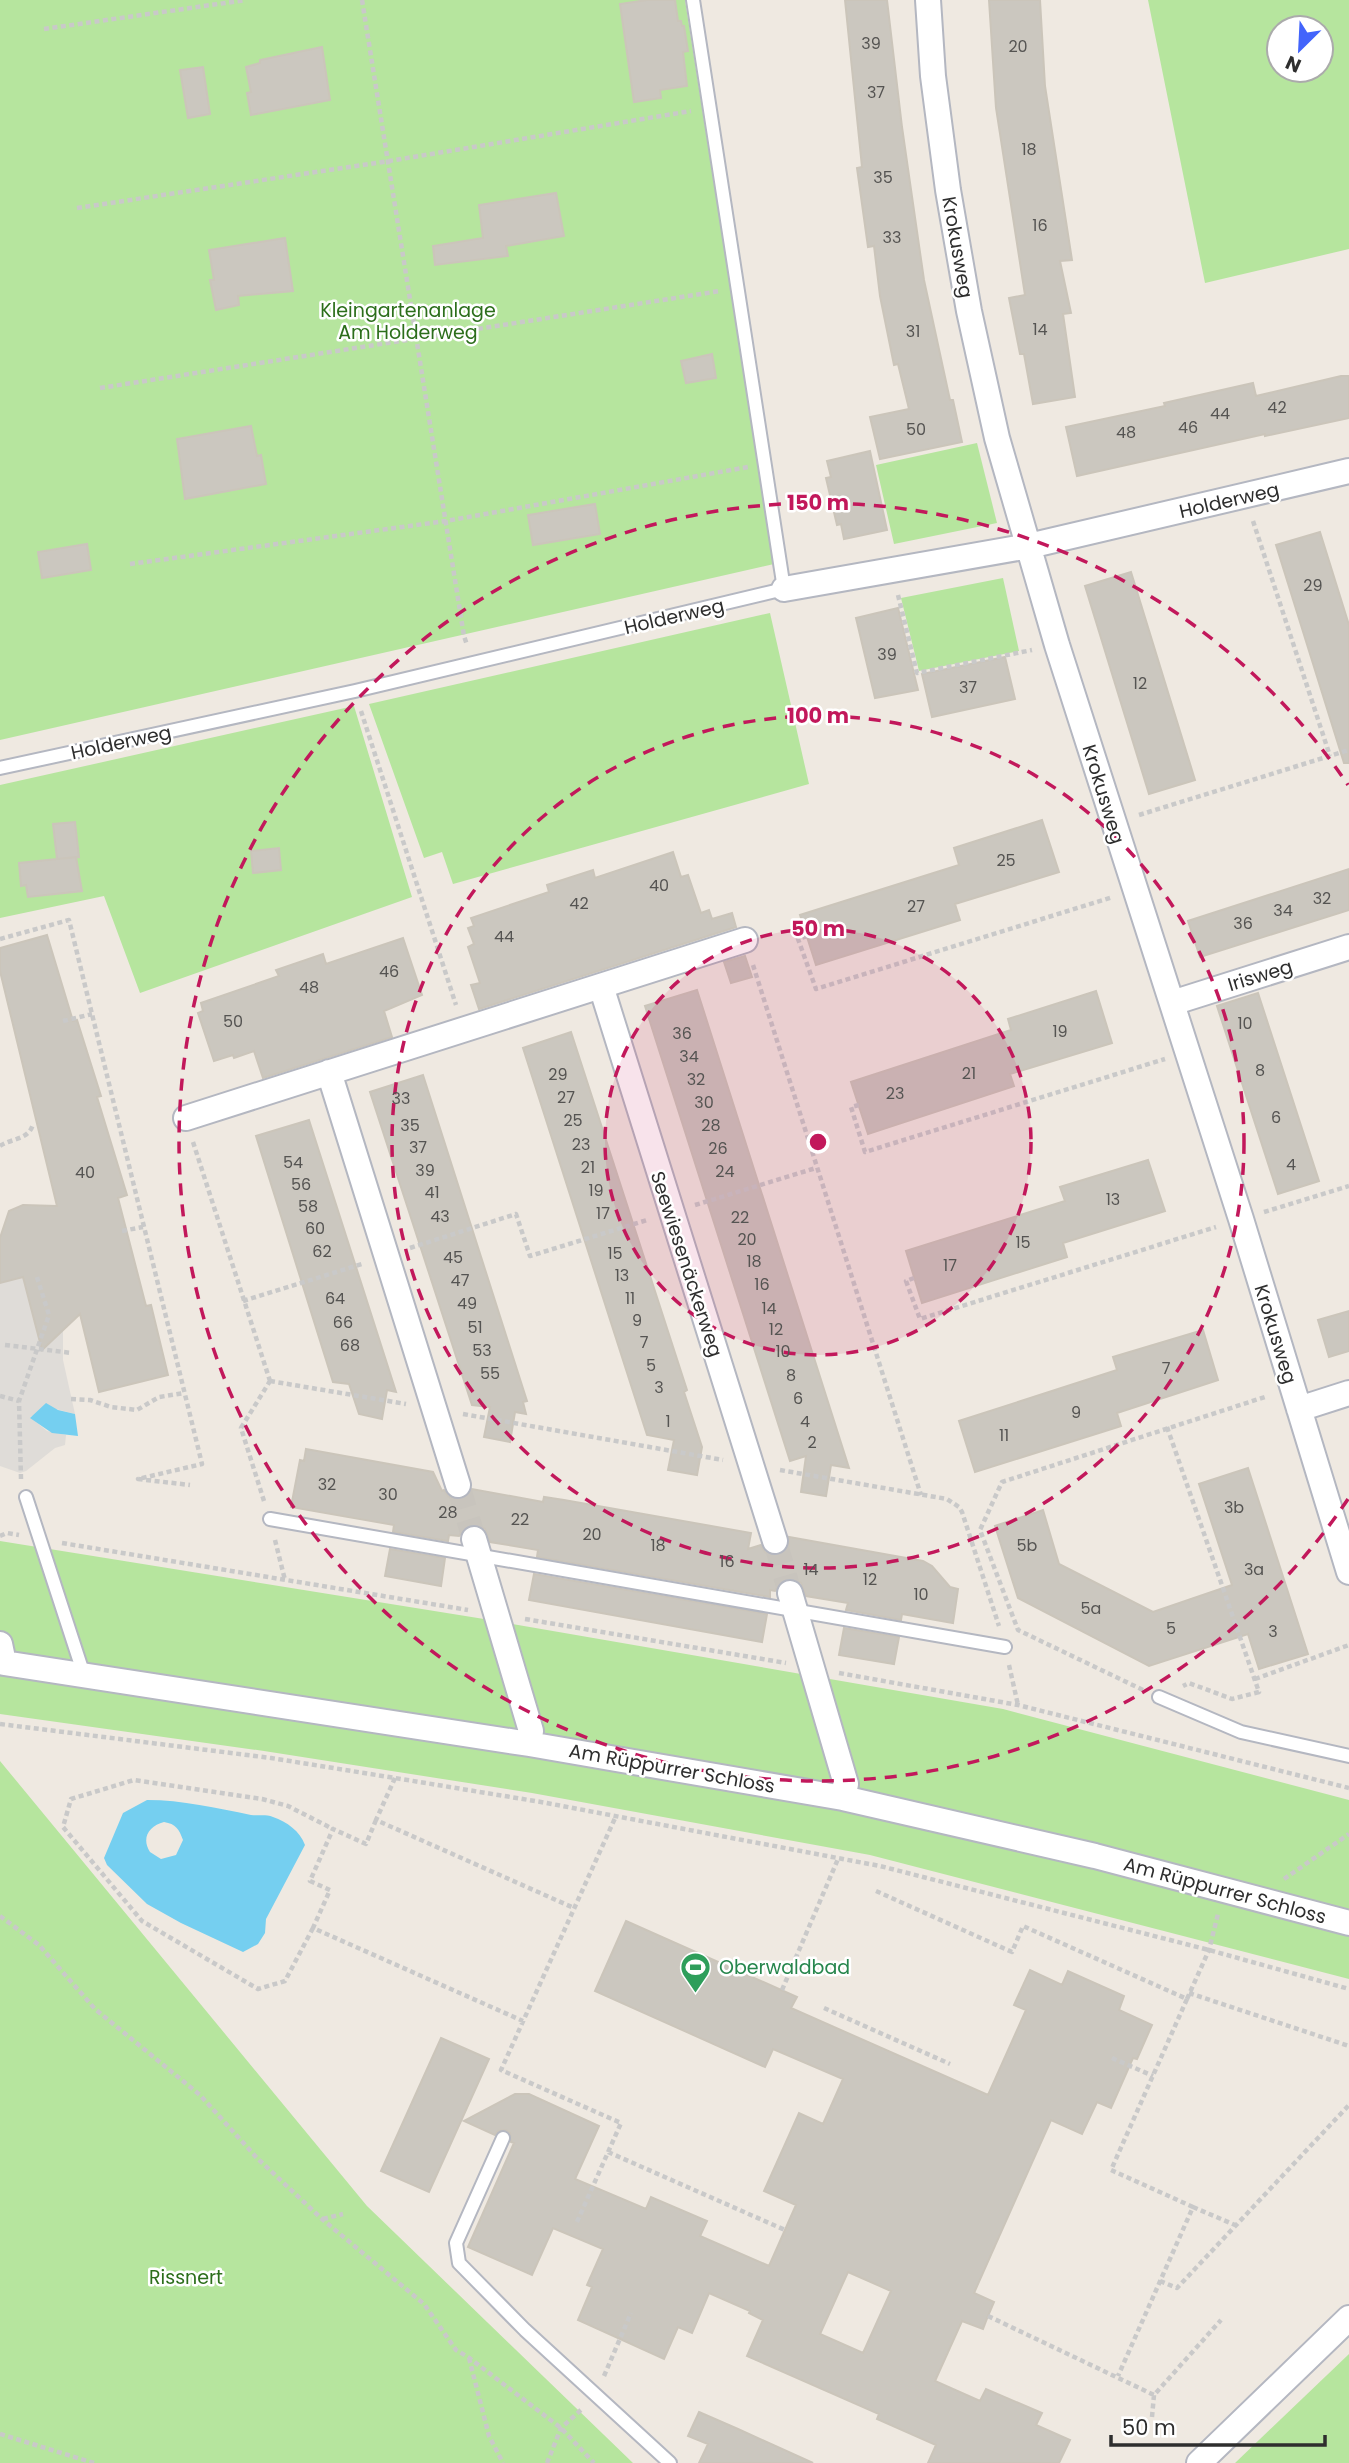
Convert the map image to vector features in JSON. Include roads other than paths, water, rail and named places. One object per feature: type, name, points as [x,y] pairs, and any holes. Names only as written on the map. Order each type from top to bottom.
[{"type":"street","name":"Krokusweg","points":[[928,0],[939,132],[960,263],[997,438],[1057,645],[1241,1219],[1349,1573]]},
{"type":"street","name":"Holderweg","points":[[784,589],[1029,546],[1349,471]]},
{"type":"street","points":[[186,1118],[745,940]]},
{"type":"street","name":"Irisweg","points":[[1172,1003],[1349,947]]},
{"type":"street","name":"Seewiesenäckerweg","points":[[600,986],[775,1541]]},
{"type":"street","points":[[329,1072],[458,1485]]},
{"type":"street","points":[[1296,1399],[1349,1393]]},
{"type":"street","points":[[477,1548],[531,1731],[529,1744]]},
{"type":"street","points":[[793,1602],[846,1784],[843,1798]]},
{"type":"street","name":"Am Rüppurrer Schloss","points":[[0,1644],[4,1663],[529,1744],[843,1798],[1083,1853],[1349,1923]]},
{"type":"street","points":[[1199,2463],[1349,2318]]},
{"type":"lane","points":[[693,0],[784,589]]},
{"type":"lane","name":"Holderweg","points":[[0,768],[355,691],[784,589]]},
{"type":"lane","points":[[26,1497],[84,1675]]},
{"type":"lane","points":[[270,1519],[477,1548],[793,1602],[1005,1647]]},
{"type":"lane","points":[[1158,1697],[1241,1732],[1349,1756]]},
{"type":"lane","points":[[503,2138],[456,2243],[459,2263],[524,2330],[670,2463]]},
{"type":"water","points":[[46,1403],[58,1410],[75,1414],[78,1436],[52,1433],[30,1418]]},
{"type":"water","points":[[147,1800],[173,1801],[270,1816],[296,1831],[305,1845],[266,1919],[265,1933],[258,1944],[243,1952],[147,1904],[107,1865],[104,1858],[123,1813]],"holes":[[[164,1822],[176,1828],[183,1840],[176,1855],[161,1859],[150,1852],[146,1842],[148,1833],[154,1826]]]},
{"type":"tunnel","points":[[458,1485],[474,1539]]},
{"type":"tunnel","points":[[775,1541],[790,1593]]},
{"type":"place","name":"Oberwaldbad","points":[[696,1994]]},
{"type":"park label","name":"Kleingartenanlage Am Holderweg","points":[[408,321]]},
{"type":"park label","name":"Rissnert","points":[[186,2277]]}]
